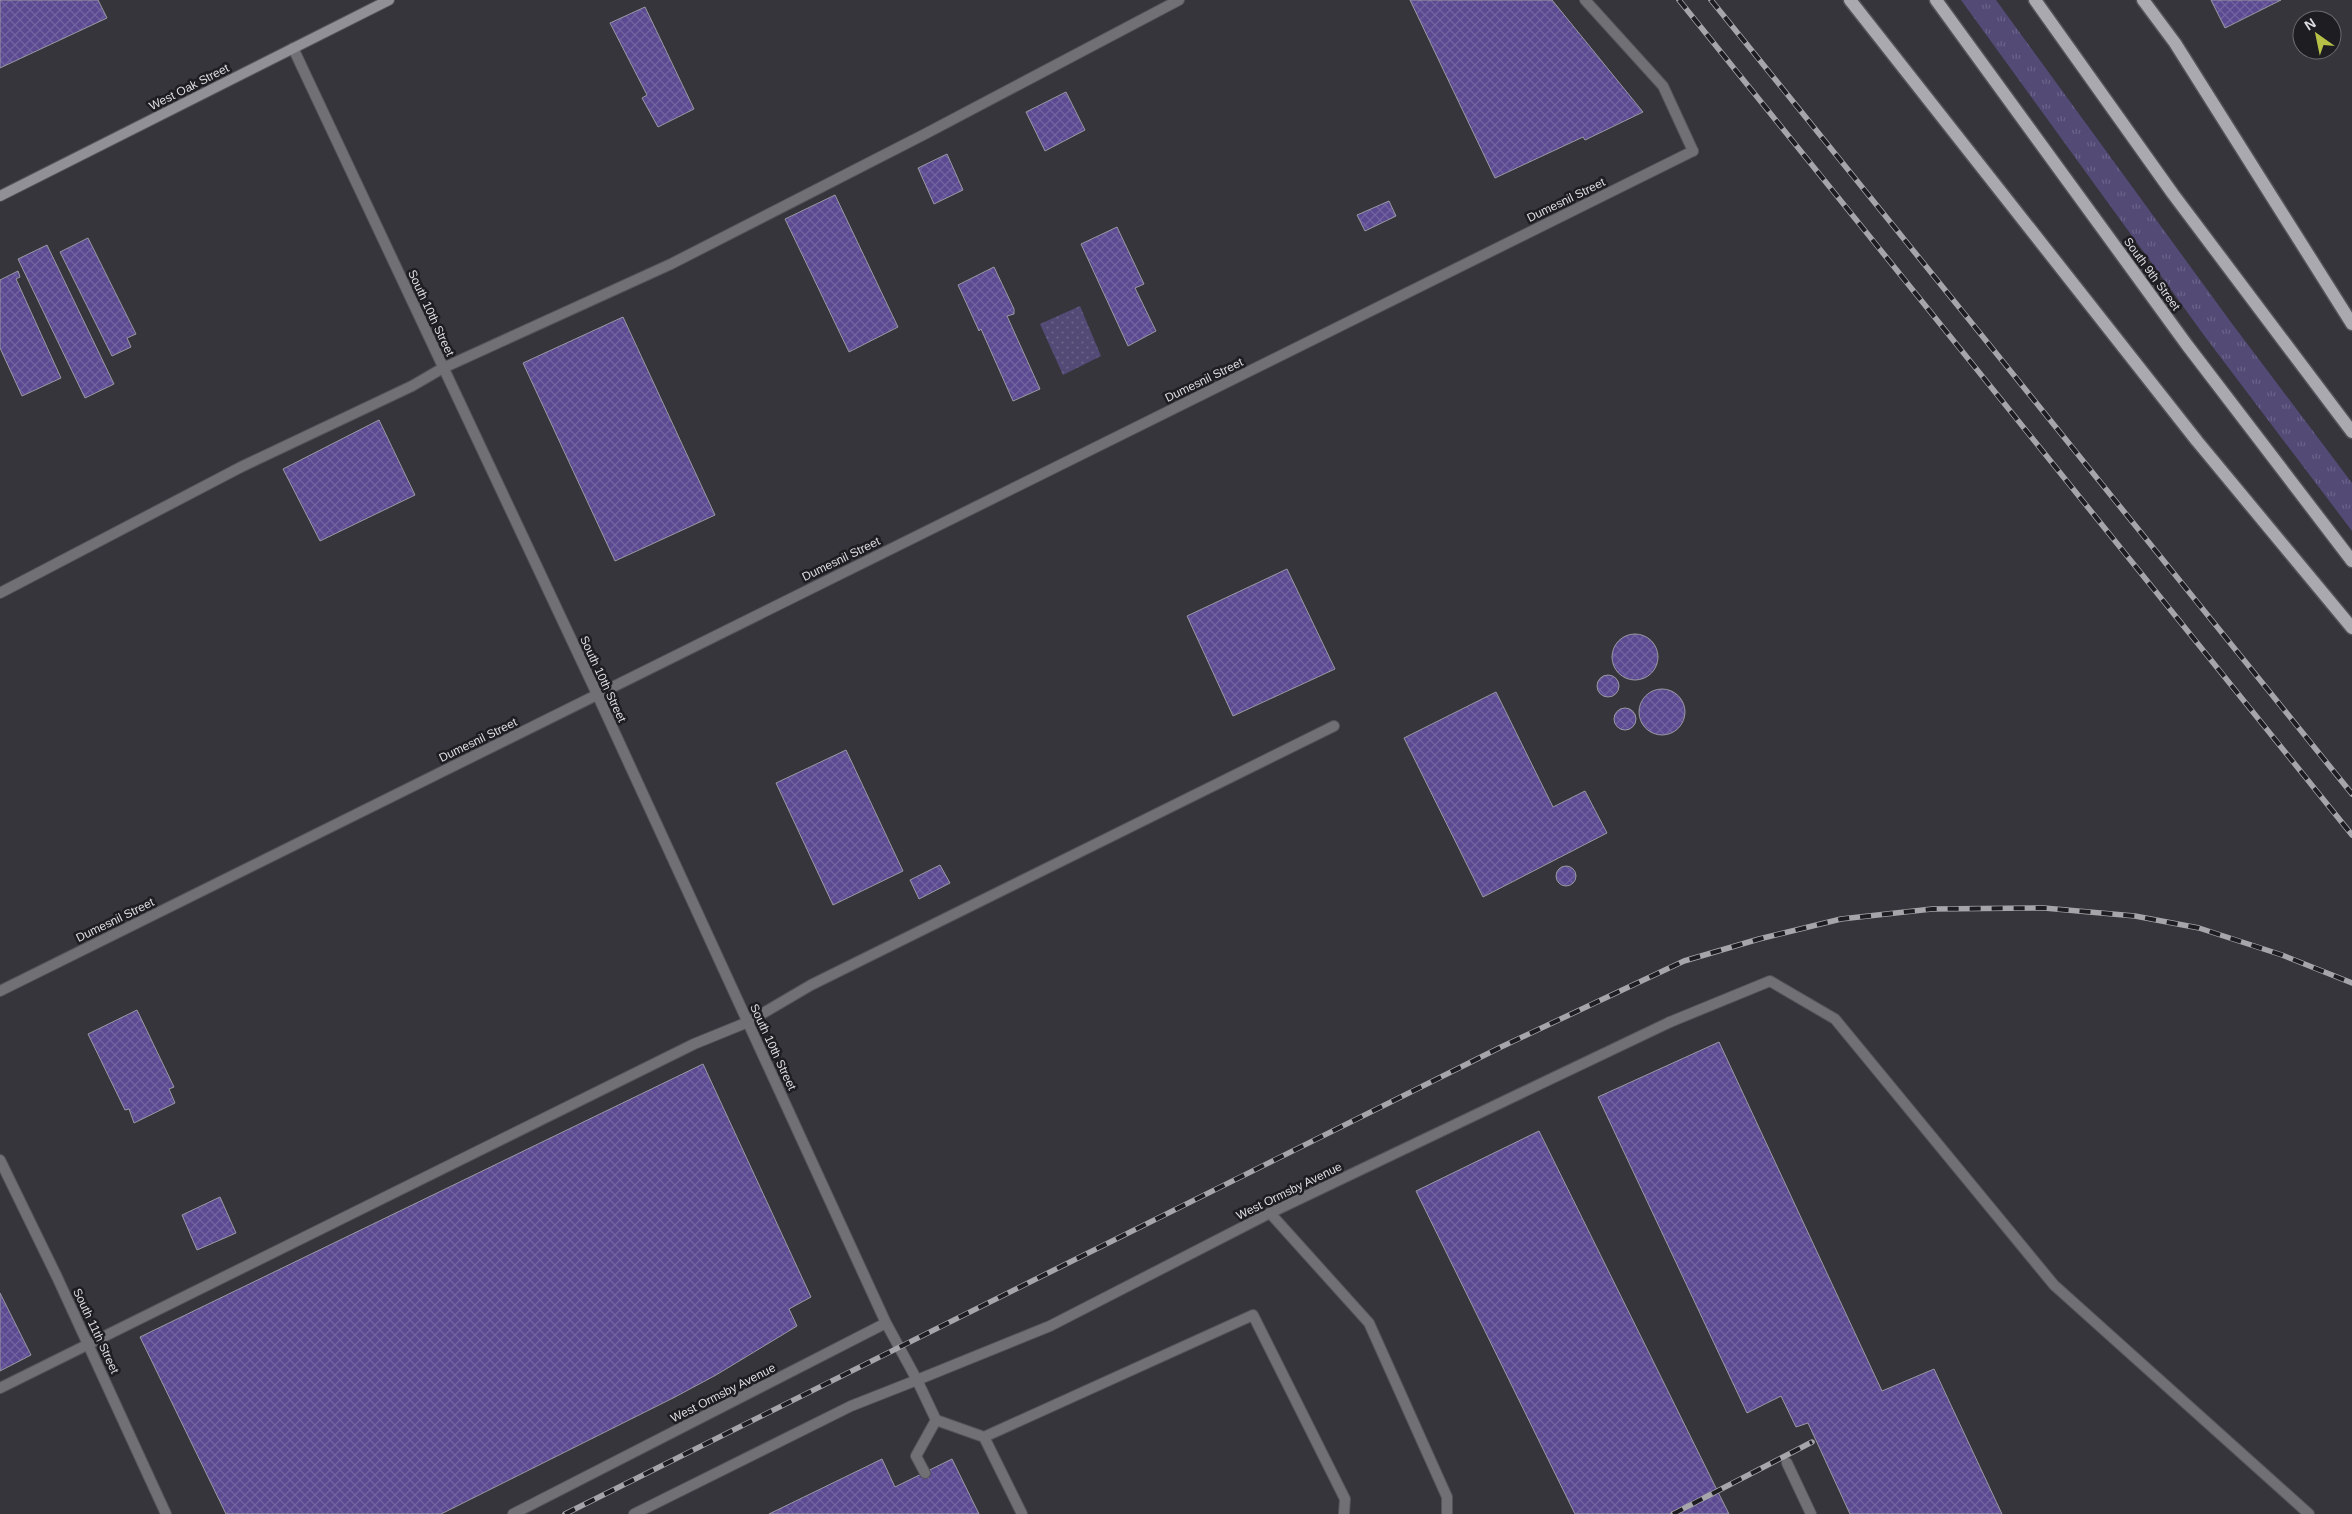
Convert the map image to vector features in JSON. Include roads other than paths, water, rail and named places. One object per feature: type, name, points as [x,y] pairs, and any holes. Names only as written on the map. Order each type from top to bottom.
[{"type":"main road","name":"West Oak Street","points":[[0,196],[389,0]]},
{"type":"main road","points":[[1850,0],[2197,441],[2352,628]]},
{"type":"main road","name":"South 9th Street","points":[[1936,0],[2187,345],[2352,561]]},
{"type":"main road","points":[[2035,0],[2173,194],[2352,432]]},
{"type":"main road","points":[[2143,0],[2174,43],[2352,324]]},
{"type":"street","points":[[0,593],[241,467],[412,386],[443,368],[671,264],[925,134],[1180,0]]},
{"type":"street","name":"Dumesnil Street","points":[[0,991],[1693,151],[1663,86],[1585,0]]},
{"type":"street","name":"South 10th Street","points":[[293,48],[597,694],[886,1323]]},
{"type":"street","points":[[0,1388],[694,1044],[748,1022],[811,985],[1334,726]]},
{"type":"street","name":"West Ormsby Avenue","points":[[634,1514],[851,1406],[1050,1326],[1270,1213],[1670,1022],[1770,981],[1835,1019],[2054,1285],[2309,1514]]},
{"type":"street","name":"South 11th Street","points":[[0,1160],[88,1344],[166,1514]]},
{"type":"street","points":[[1270,1213],[1369,1323],[1447,1497],[1447,1514]]},
{"type":"street","points":[[886,1323],[936,1420],[984,1437],[1253,1315],[1346,1499],[1344,1514]]},
{"type":"street","name":"West Ormsby Avenue","points":[[513,1514],[886,1323]]},
{"type":"street","points":[[924,1473],[916,1456],[936,1420]]},
{"type":"street","points":[[984,1437],[1022,1514]]},
{"type":"street","points":[[1787,1463],[1811,1514]]},
{"type":"railway","points":[[1679,0],[2352,835]]},
{"type":"railway","points":[[1711,0],[2352,794]]},
{"type":"railway","points":[[565,1514],[1501,1047],[1684,961],[1759,939],[1841,919],[1932,909],[2044,908],[2135,916],[2199,928],[2282,955],[2352,983]]},
{"type":"railway","points":[[1673,1514],[1812,1442]]}]
